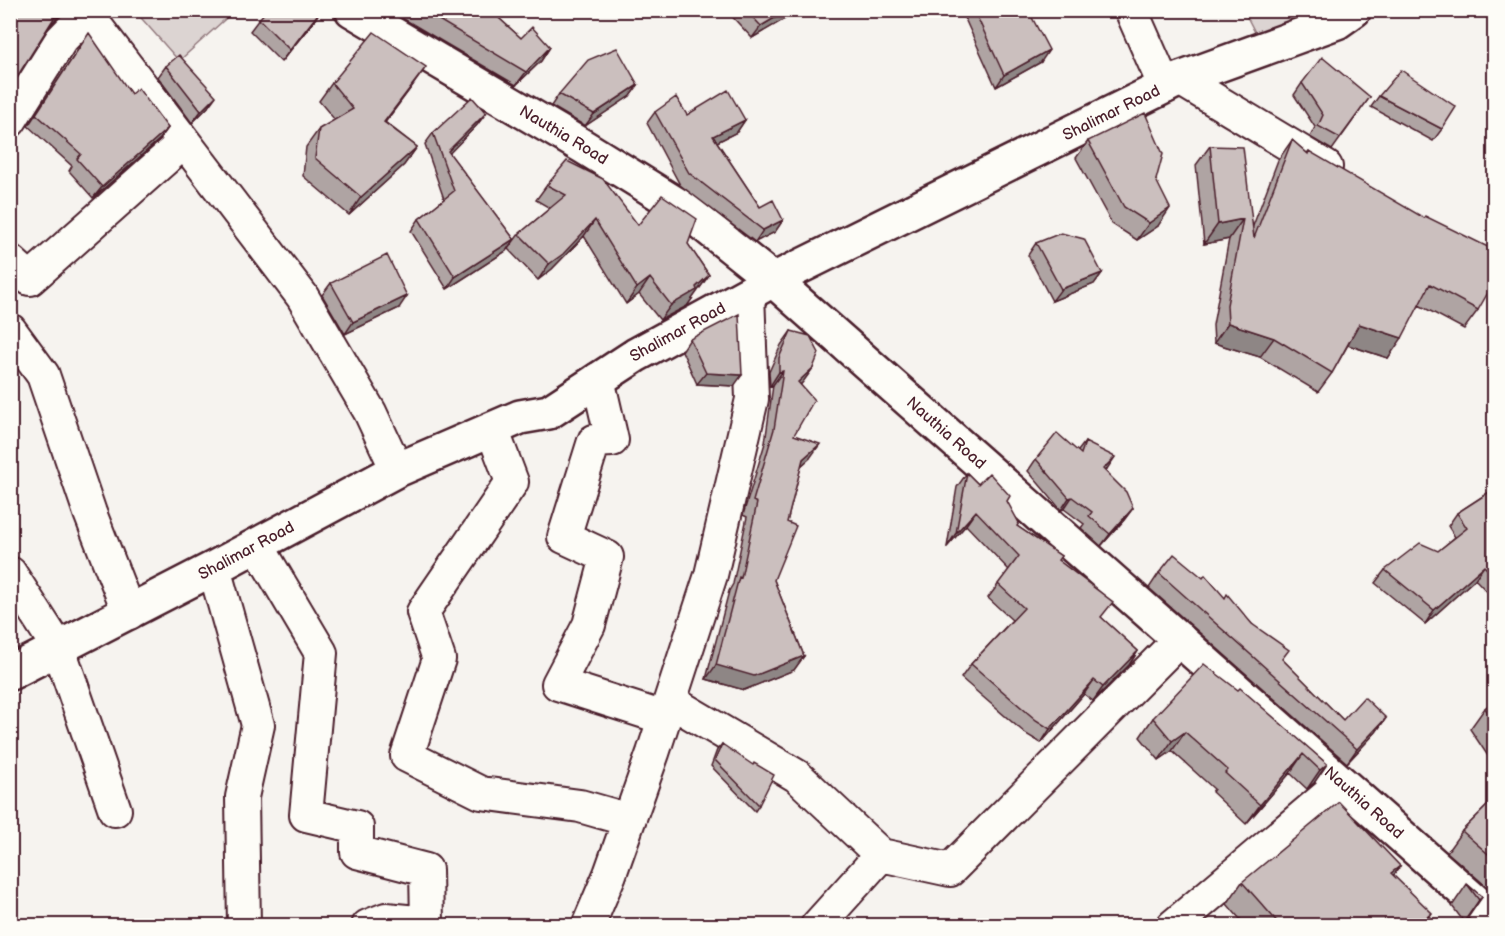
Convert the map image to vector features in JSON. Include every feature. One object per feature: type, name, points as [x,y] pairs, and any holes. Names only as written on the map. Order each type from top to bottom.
[{"type":"street","name":"Nauthia Road","points":[[352,10],[684,209],[761,287],[1180,639],[1494,918]]},
{"type":"street","points":[[1131,10],[1172,83],[1354,182]]},
{"type":"street","name":"Shalimar Road","points":[[10,674],[397,470],[520,417],[549,412],[636,355],[761,287],[1172,83],[1337,22],[1354,10]]},
{"type":"street","points":[[10,121],[61,40],[88,12],[302,296],[370,412],[397,470]]},
{"type":"street","points":[[10,261],[30,279],[184,142]]},
{"type":"street","points":[[588,926],[629,820],[711,575],[752,399],[761,287]]},
{"type":"street","points":[[10,330],[43,375],[90,513],[129,613]]},
{"type":"street","points":[[598,379],[612,440],[594,441],[564,537],[607,557],[589,626],[558,684],[667,710],[797,776],[881,855],[950,870],[1180,639]]},
{"type":"street","points":[[492,429],[512,482],[423,612],[439,659],[406,756],[481,793],[580,806],[629,820]]},
{"type":"street","points":[[257,545],[321,653],[306,815],[357,827],[357,852],[426,870],[427,923],[386,919],[368,926]]},
{"type":"street","points":[[214,568],[258,725],[242,797],[244,926]]},
{"type":"street","points":[[10,573],[59,649],[115,810]]},
{"type":"street","points":[[1173,926],[1342,783]]},
{"type":"street","points":[[816,926],[881,855]]},
{"type":"shaded area","points":[[135,11],[234,11],[179,61]]},
{"type":"shaded area","points":[[1244,11],[1300,11],[1302,18],[1260,42]]},
{"type":"building","points":[[10,10],[61,10],[10,88]]},
{"type":"building","points":[[267,10],[321,10],[290,50],[259,19]]},
{"type":"building","points":[[422,10],[490,10],[521,38],[532,27],[550,47],[526,72]]},
{"type":"building","points":[[746,10],[788,10],[761,26]]},
{"type":"building","points":[[974,10],[1028,10],[1049,50],[1004,75]]},
{"type":"building","points":[[374,32],[426,67],[384,122],[417,147],[361,197],[315,158],[319,129],[353,109],[332,83]]},
{"type":"building","points":[[89,33],[131,94],[138,88],[168,128],[102,187],[77,159],[81,154],[36,114]]},
{"type":"building","points":[[617,48],[638,85],[594,114],[559,94],[588,60]]},
{"type":"building","points":[[179,55],[216,96],[201,111],[166,66]]},
{"type":"building","points":[[1322,57],[1370,97],[1340,138],[1318,126],[1323,115],[1302,83]]},
{"type":"building","points":[[1401,70],[1456,107],[1442,129],[1379,96]]},
{"type":"building","points":[[728,90],[745,120],[713,136],[760,207],[773,200],[783,220],[763,230],[689,173],[655,112],[676,97],[687,115]]},
{"type":"building","points":[[472,97],[486,113],[448,151],[514,239],[455,277],[419,219],[454,191],[433,133]]},
{"type":"building","points":[[1145,113],[1163,154],[1156,180],[1170,208],[1149,223],[1124,207],[1088,141]]},
{"type":"building","points":[[1292,140],[1308,154],[1309,151],[1424,218],[1425,216],[1494,250],[1494,282],[1478,310],[1430,284],[1402,338],[1359,324],[1332,373],[1274,338],[1228,323],[1227,305],[1243,219],[1218,224],[1210,146],[1243,147],[1254,238]]},
{"type":"building","points":[[567,161],[603,179],[638,225],[662,195],[697,219],[688,244],[709,275],[696,287],[697,290],[671,305],[650,278],[637,288],[595,220],[563,254],[549,264],[519,234],[566,195],[547,185]]},
{"type":"building","points":[[1061,233],[1084,239],[1102,273],[1061,289],[1036,243]]},
{"type":"building","points":[[387,255],[407,296],[353,322],[331,283]]},
{"type":"building","points":[[739,314],[742,375],[706,373],[690,339]]},
{"type":"building","points":[[791,331],[810,336],[819,353],[813,368],[798,382],[814,400],[794,435],[820,444],[803,459],[787,522],[796,526],[774,580],[804,656],[754,676],[716,665],[739,577],[741,578],[757,503],[753,501],[774,429],[783,371],[779,372],[779,358]]},
{"type":"building","points":[[1057,433],[1081,454],[1085,442],[1115,457],[1103,469],[1126,492],[1133,508],[1110,534],[1089,516],[1092,512],[1072,497],[1069,498],[1036,459]]},
{"type":"building","points":[[967,473],[978,484],[989,473],[992,476],[1010,496],[1007,501],[1019,523],[1017,526],[1061,556],[1058,560],[1113,602],[1101,617],[1138,651],[1103,687],[1094,680],[1050,729],[1036,720],[971,664],[1024,608],[998,584],[1019,556],[976,511],[956,533]]},
{"type":"building","points":[[1494,489],[1494,576],[1484,566],[1434,610],[1385,570],[1420,543],[1438,551],[1467,528],[1457,513]]},
{"type":"building","points":[[1174,554],[1203,578],[1205,575],[1225,598],[1227,594],[1252,624],[1289,650],[1282,659],[1343,720],[1364,697],[1386,718],[1357,749],[1159,573]]},
{"type":"building","points":[[1204,664],[1238,690],[1240,688],[1327,764],[1320,770],[1303,754],[1260,805],[1225,773],[1228,770],[1185,732],[1172,741],[1153,718]]},
{"type":"building","points":[[1494,701],[1494,722],[1485,708]]},
{"type":"building","points":[[722,744],[753,765],[754,763],[774,775],[759,805],[715,760]]},
{"type":"building","points":[[1494,799],[1494,859],[1462,831]]},
{"type":"building","points":[[1339,802],[1400,866],[1391,873],[1432,913],[1415,926],[1281,926],[1242,882]]},
{"type":"building","points":[[1467,884],[1482,897],[1479,900]]}]
